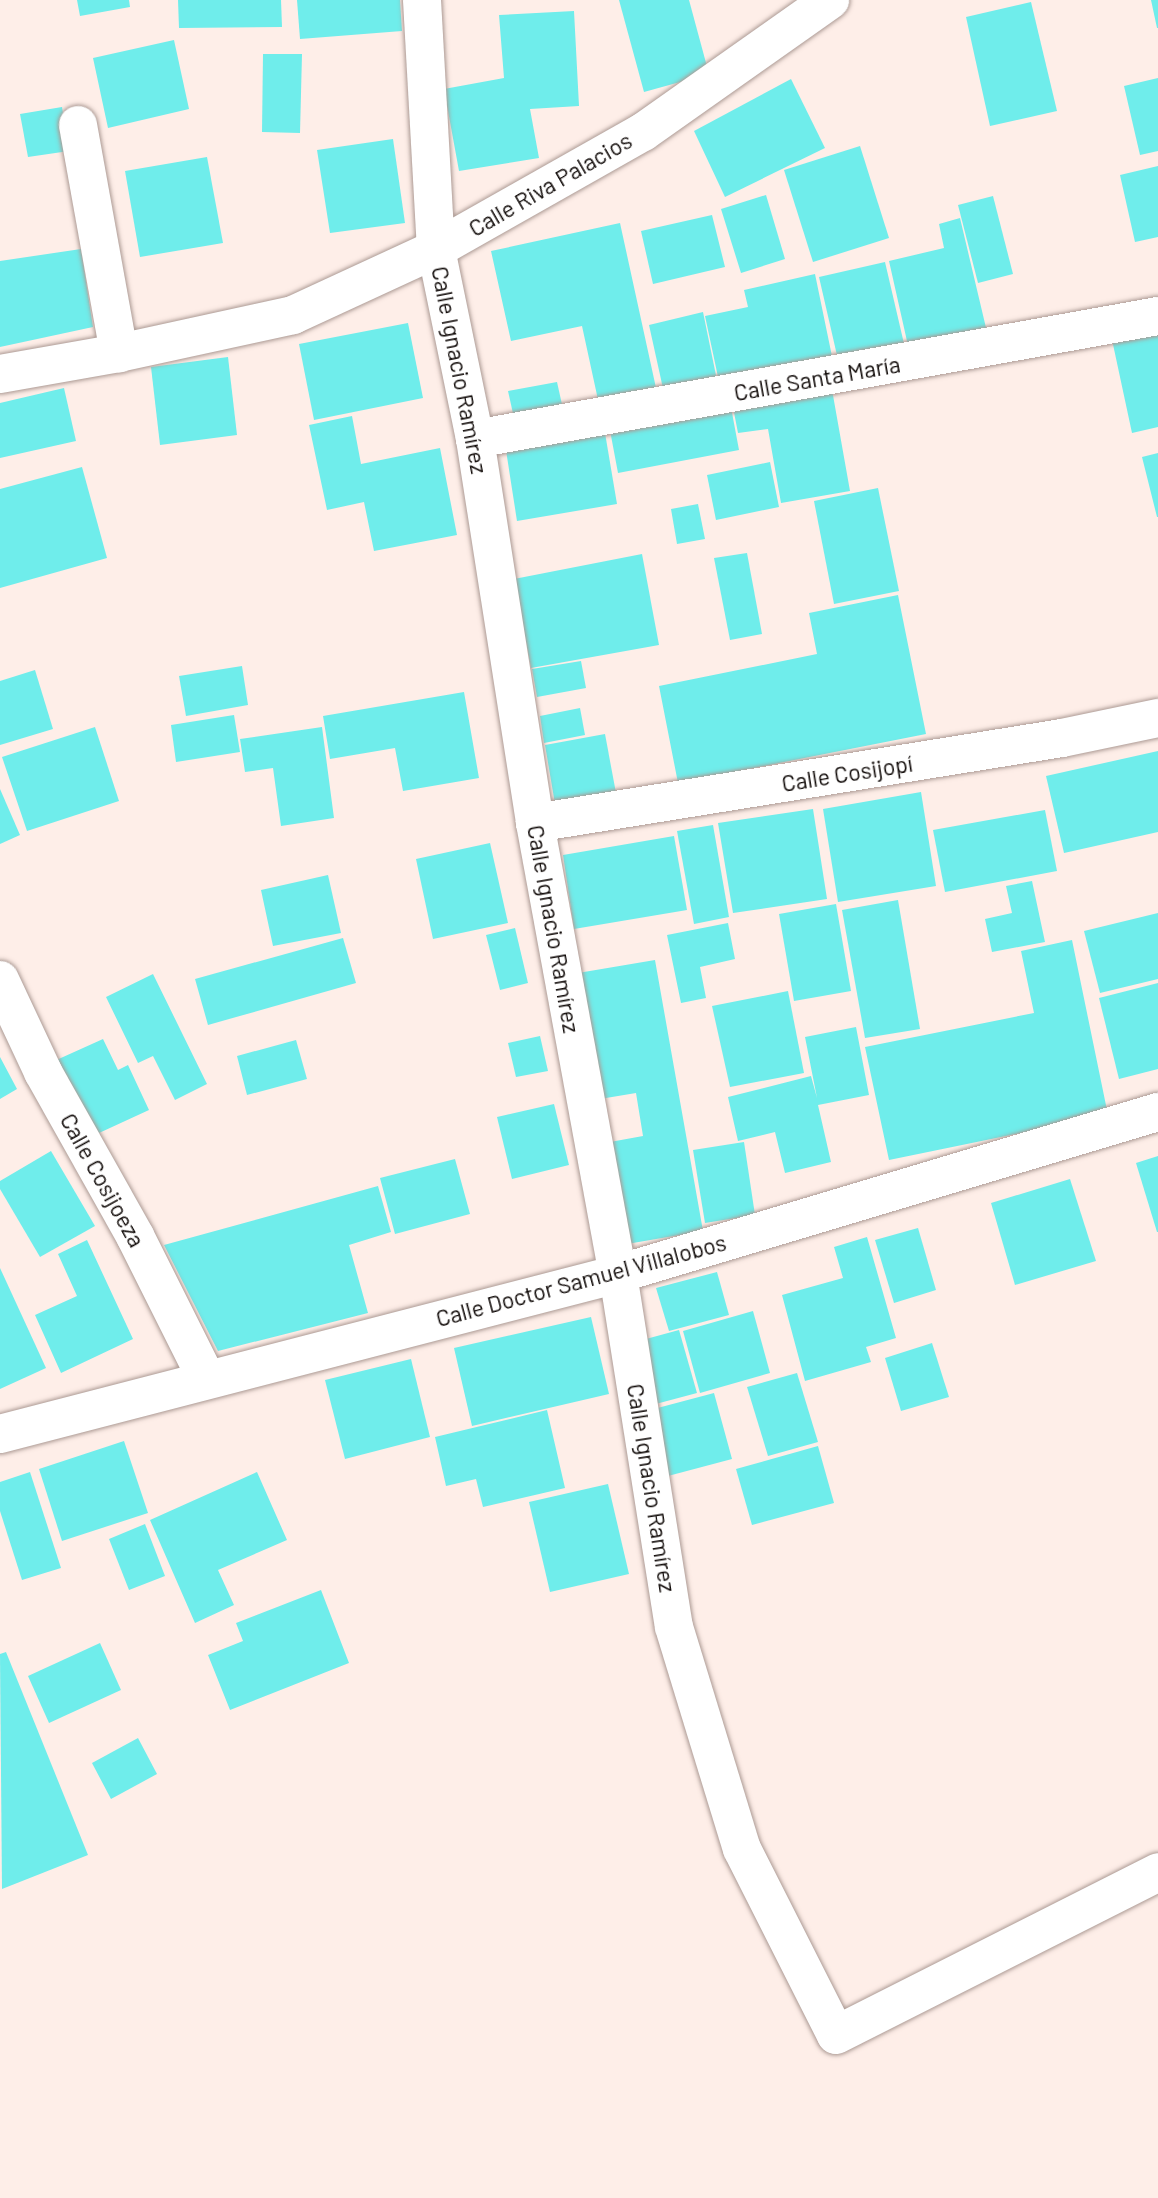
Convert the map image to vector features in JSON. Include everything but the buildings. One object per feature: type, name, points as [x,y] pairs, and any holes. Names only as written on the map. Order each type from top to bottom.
[{"type":"street","name":"Calle Ignacio Ramírez","points":[[422,0],[436,249],[475,439],[535,823],[618,1274],[674,1627],[742,1849],[836,2035],[1158,1872]]},
{"type":"street","name":"Calle Riva Palacios","points":[[0,374],[119,353],[293,314],[436,249],[643,132],[830,0]]},
{"type":"street","points":[[78,125],[119,353]]},
{"type":"street","name":"Calle Santa María","points":[[475,439],[1158,316]]},
{"type":"street","name":"Calle Cosijopí","points":[[535,823],[1049,740],[1158,718]]},
{"type":"street","name":"Calle Cosijoeza","points":[[0,980],[43,1072],[135,1236],[206,1378]]},
{"type":"street","name":"Calle Doctor Samuel Villalobos","points":[[0,1434],[206,1378],[618,1274],[1158,1112]]}]
